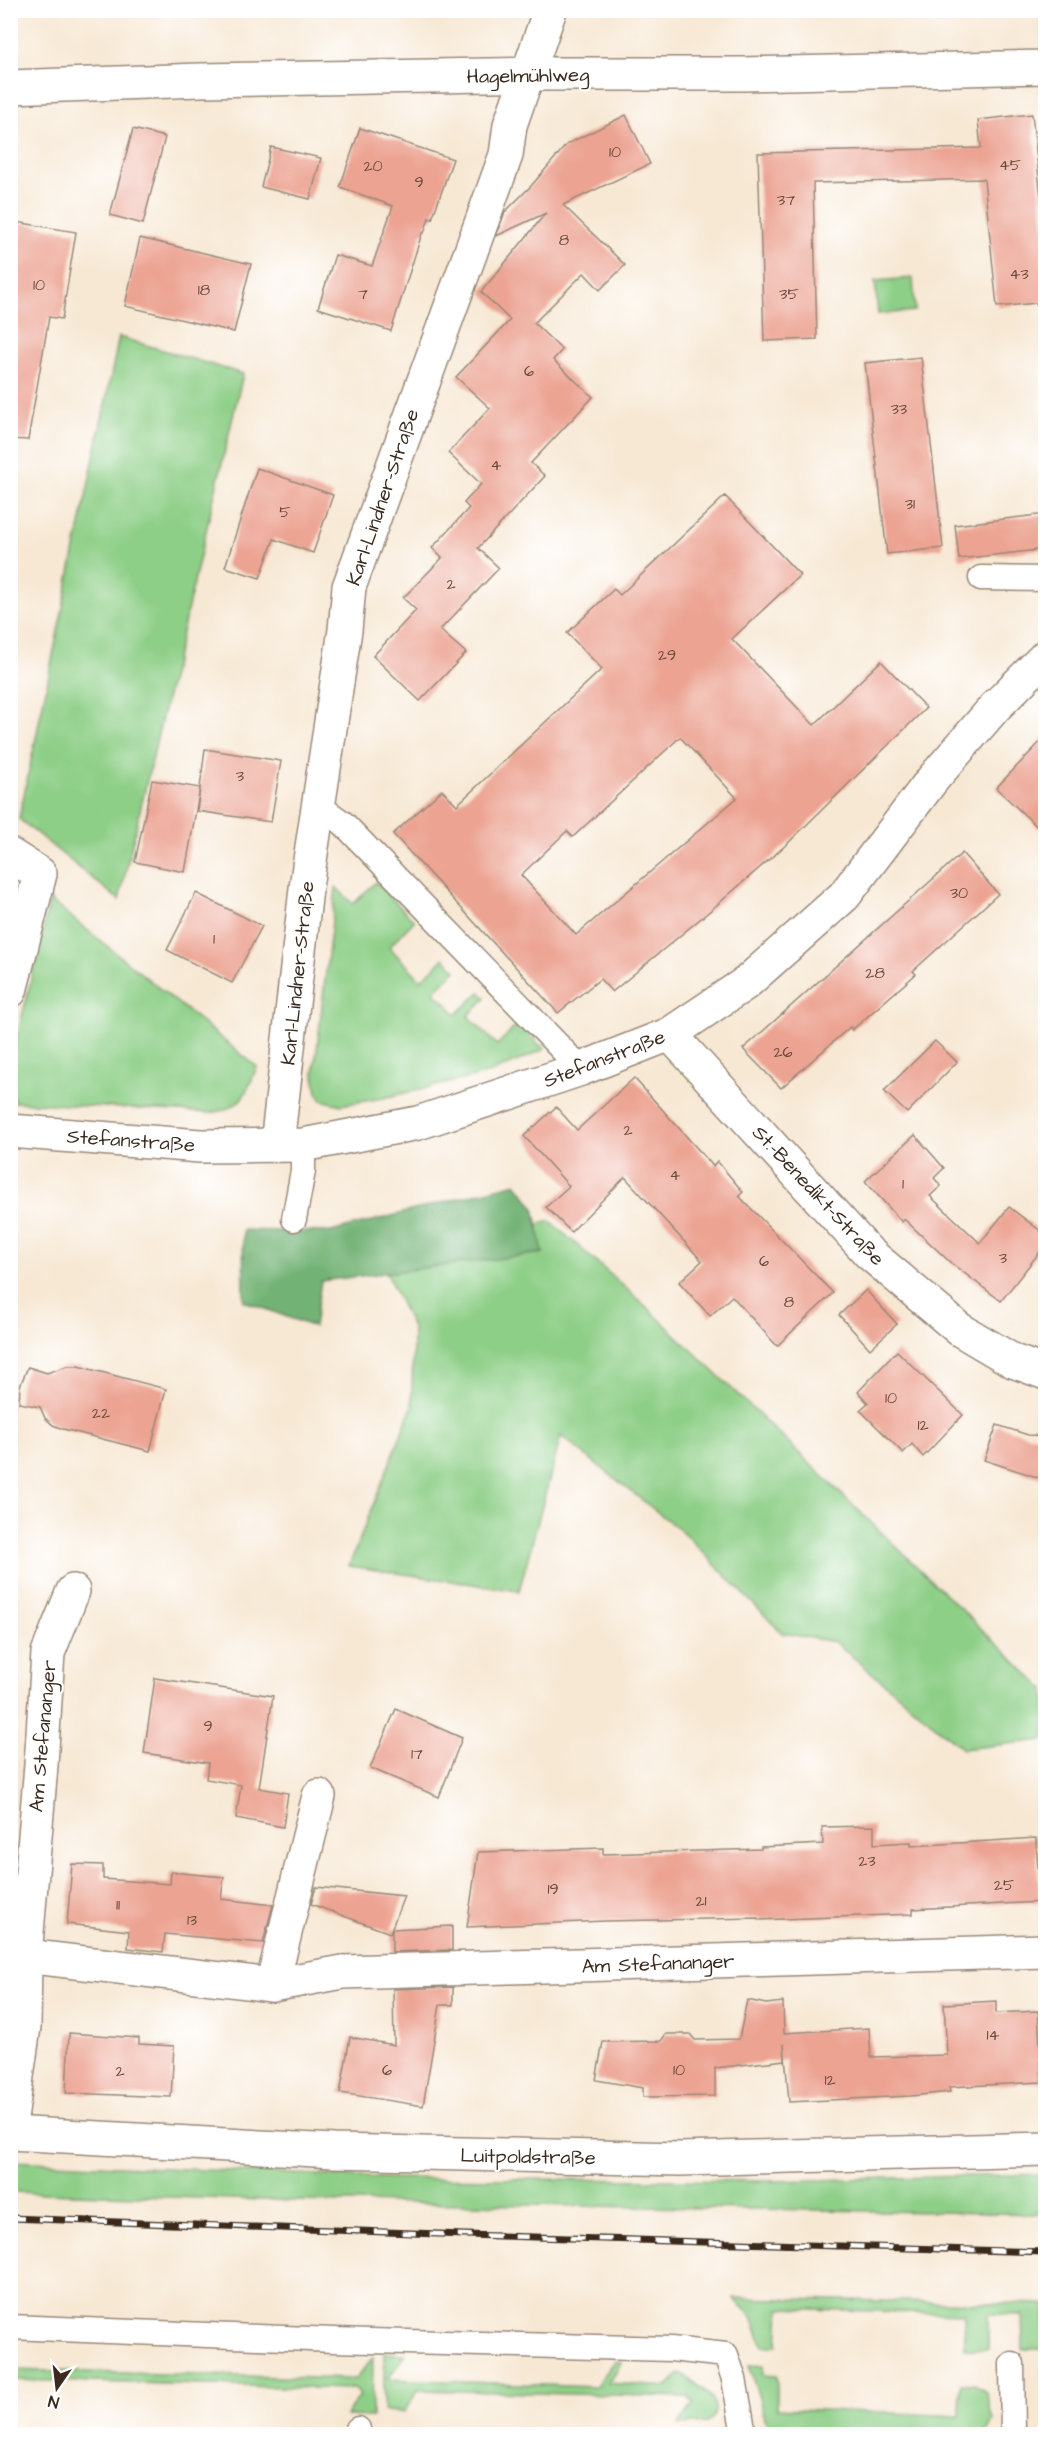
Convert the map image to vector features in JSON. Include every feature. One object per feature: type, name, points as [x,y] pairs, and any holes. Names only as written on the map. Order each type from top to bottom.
[{"type":"street","name":"Karl-Lindner-Straße","points":[[290,1145],[307,880],[345,630],[349,587],[506,155],[510,125],[550,10]]},
{"type":"street","name":"Hagelmühlweg","points":[[10,87],[200,80],[1046,68]]},
{"type":"street","name":"Stefanstraße","points":[[10,1131],[200,1146],[290,1145],[418,1123],[581,1069],[670,1034],[746,983],[844,896],[932,780],[995,707],[1046,656]]},
{"type":"street","points":[[10,855],[40,874],[10,991]]},
{"type":"street","name":"St.-Benedikt-Straße","points":[[670,1034],[869,1253],[959,1329],[1013,1361],[1046,1373]]},
{"type":"street","name":"Am Stefananger","points":[[10,2126],[24,2026],[25,1956],[42,1765],[48,1653],[73,1591]]},
{"type":"street","points":[[272,1985],[319,1796]]},
{"type":"street","name":"Am Stefananger","points":[[25,1956],[272,1985],[343,1972],[1046,1951]]},
{"type":"street","name":"Luitpoldstraße","points":[[10,2133],[334,2151],[680,2159],[1046,2149]]},
{"type":"lane","points":[[981,578],[1046,579]]},
{"type":"lane","points":[[319,806],[344,824],[581,1069]]},
{"type":"lane","points":[[290,1145],[303,1171],[294,1219]]},
{"type":"lane","points":[[10,2327],[334,2340],[671,2349],[726,2355],[734,2379],[744,2434]]},
{"type":"lane","points":[[1012,2364],[1013,2434]]},
{"type":"green space","points":[[913,278],[915,311],[878,314],[875,281]]},
{"type":"green space","points":[[119,337],[243,374],[119,900],[19,819]]},
{"type":"green space","points":[[376,882],[414,921],[389,947],[421,980],[444,958],[456,970],[434,992],[457,1014],[480,992],[486,998],[468,1016],[497,1045],[517,1025],[545,1049],[491,1073],[383,1098],[341,1105],[322,1100],[317,1093],[314,1074],[336,887],[353,904]]},
{"type":"green space","points":[[50,900],[257,1067],[246,1092],[237,1103],[212,1113],[15,1102],[11,1092],[11,1062]]},
{"type":"green space","points":[[516,1183],[534,1207],[543,1253],[321,1281],[314,1327],[244,1301],[243,1230],[331,1232]]},
{"type":"green space","points":[[550,1221],[649,1309],[1045,1688],[1045,1740],[963,1749],[835,1642],[782,1633],[685,1534],[561,1436],[519,1591],[349,1566],[412,1407],[413,1330],[382,1263]]},
{"type":"green space","points":[[10,2161],[386,2178],[777,2181],[1045,2174],[1045,2214],[297,2201],[11,2192]]},
{"type":"green space","points":[[734,2298],[1045,2304],[1045,2349],[1023,2349],[1022,2315],[988,2314],[988,2349],[965,2349],[964,2314],[780,2308],[778,2346],[763,2346],[752,2317]]},
{"type":"green space","points":[[385,2353],[405,2354],[388,2379],[595,2387],[615,2361],[622,2362],[608,2383],[668,2387],[679,2373],[708,2394],[715,2408],[714,2415],[708,2423],[679,2425],[694,2403],[688,2397],[418,2390],[404,2412],[383,2411]]},
{"type":"green space","points":[[373,2357],[372,2417],[346,2416],[360,2395],[355,2389],[11,2380],[11,2370],[356,2379]]},
{"type":"green space","points":[[763,2365],[763,2375],[777,2376],[777,2408],[960,2416],[961,2383],[974,2384],[986,2392],[993,2421],[986,2434],[770,2434],[749,2366]]},
{"type":"building","points":[[1032,114],[1046,244],[1046,302],[997,307],[984,179],[813,183],[817,339],[764,341],[758,153],[981,148],[978,120]]},
{"type":"building","points":[[626,115],[650,164],[563,205],[625,265],[600,290],[584,273],[534,323],[562,350],[553,360],[593,397],[531,463],[545,476],[478,548],[499,568],[440,630],[466,653],[420,701],[373,656],[416,610],[403,598],[442,558],[432,548],[469,508],[464,503],[481,484],[448,453],[490,408],[456,377],[510,320],[481,292],[546,213],[496,236],[505,212],[567,144]]},
{"type":"building","points":[[360,128],[453,159],[432,219],[429,218],[424,233],[422,233],[391,331],[318,308],[335,255],[372,266],[393,206],[340,187]]},
{"type":"building","points":[[133,129],[165,137],[143,224],[110,215]]},
{"type":"building","points":[[271,147],[321,158],[310,199],[261,187]]},
{"type":"building","points":[[10,221],[76,232],[62,319],[49,317],[28,440],[10,439]]},
{"type":"building","points":[[140,238],[251,264],[234,332],[125,306]]},
{"type":"building","points":[[921,357],[943,548],[887,554],[865,363]]},
{"type":"building","points":[[257,468],[333,495],[313,553],[274,539],[260,578],[225,567]]},
{"type":"building","points":[[725,496],[800,575],[732,639],[814,725],[881,661],[926,708],[787,844],[711,910],[612,992],[600,979],[558,1013],[393,834],[442,790],[457,805],[602,669],[567,633],[614,589],[620,595]],"holes":[[[680,737],[737,798],[576,935],[521,875],[567,831],[573,837]]]},
{"type":"building","points":[[1046,514],[1046,549],[959,559],[955,525]]},
{"type":"building","points":[[1046,736],[1046,835],[996,788]]},
{"type":"building","points":[[205,749],[281,761],[271,822],[197,811]]},
{"type":"building","points":[[152,780],[200,788],[185,872],[135,862]]},
{"type":"building","points":[[962,853],[998,894],[913,971],[916,974],[852,1030],[850,1027],[781,1088],[743,1049]]},
{"type":"building","points":[[196,893],[262,926],[232,983],[167,950]]},
{"type":"building","points":[[935,1041],[957,1062],[907,1113],[884,1091]]},
{"type":"building","points":[[634,1078],[713,1166],[717,1161],[743,1192],[739,1196],[833,1293],[777,1346],[732,1296],[710,1316],[679,1282],[702,1261],[625,1177],[571,1232],[546,1207],[569,1186],[524,1136],[556,1107],[577,1130]]},
{"type":"building","points":[[915,1135],[944,1168],[934,1178],[941,1186],[930,1196],[980,1243],[1009,1207],[1046,1235],[1046,1244],[1001,1301],[951,1263],[904,1219],[902,1222],[865,1181]]},
{"type":"building","points":[[866,1290],[897,1324],[870,1349],[839,1315]]},
{"type":"building","points":[[897,1351],[963,1415],[923,1457],[912,1444],[903,1453],[860,1410],[868,1403],[858,1392]]},
{"type":"building","points":[[67,1366],[78,1366],[166,1389],[150,1451],[63,1429],[53,1425],[45,1418],[40,1407],[19,1403],[20,1386],[28,1367],[47,1373]]},
{"type":"building","points":[[997,1425],[1028,1435],[1046,1436],[1046,1480],[984,1460]]},
{"type":"building","points":[[155,1678],[273,1696],[259,1788],[288,1793],[283,1827],[236,1818],[241,1785],[206,1779],[208,1763],[144,1753]]},
{"type":"building","points":[[396,1709],[462,1738],[439,1797],[370,1768]]},
{"type":"building","points":[[874,1826],[874,1844],[911,1842],[911,1846],[1036,1838],[1040,1902],[913,1909],[913,1914],[758,1920],[758,1918],[605,1921],[467,1927],[478,1852],[603,1848],[603,1854],[761,1849],[761,1847],[823,1844],[822,1827]]},
{"type":"building","points":[[72,1864],[103,1865],[103,1879],[170,1884],[171,1872],[224,1877],[221,1899],[273,1905],[263,1943],[165,1934],[163,1952],[128,1948],[129,1931],[67,1924]]},
{"type":"building","points":[[316,1887],[404,1896],[390,1933],[311,1904]]},
{"type":"building","points":[[452,1926],[452,1950],[392,1952],[392,1929]]},
{"type":"building","points":[[453,1987],[453,2005],[440,2005],[423,2106],[340,2093],[350,2037],[394,2045],[393,1989]]},
{"type":"building","points":[[747,2000],[766,2004],[783,2002],[784,2033],[869,2028],[871,2057],[947,2055],[944,2004],[996,2001],[996,2013],[1038,2011],[1042,2082],[949,2087],[950,2092],[910,2096],[789,2102],[784,2044],[785,2060],[715,2068],[715,2096],[643,2097],[643,2088],[596,2080],[603,2042],[661,2041],[666,2034],[690,2034],[695,2040],[739,2039]]},
{"type":"building","points":[[69,2033],[139,2038],[139,2044],[174,2046],[171,2097],[66,2093]]},
{"type":"railway","points":[[10,2218],[465,2235],[1046,2252]]}]
